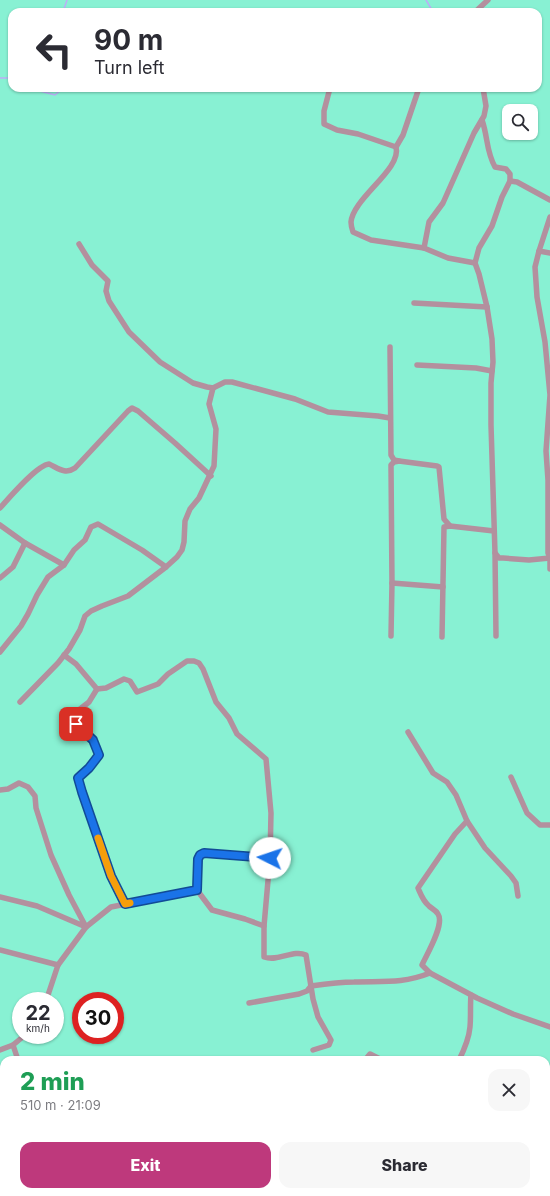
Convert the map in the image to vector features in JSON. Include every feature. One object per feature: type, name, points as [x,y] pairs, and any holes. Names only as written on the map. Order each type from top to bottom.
[{"type":"street","points":[[479,8],[488,0]]},
{"type":"street","points":[[329,92],[324,111],[324,124],[337,130],[358,134],[396,147]]},
{"type":"street","points":[[418,92],[403,135],[396,147],[397,152],[393,163],[356,208],[351,223],[353,232],[371,240],[424,248],[448,258],[475,263]]},
{"type":"street","points":[[424,248],[429,222],[443,203],[474,133],[482,120],[486,106],[484,92]]},
{"type":"street","points":[[482,120],[486,130],[488,154],[491,160],[495,167],[506,169],[510,174],[510,181],[502,197],[492,226],[479,248],[475,263],[487,307],[492,339],[493,362],[491,425],[496,636]]},
{"type":"street","points":[[510,181],[517,182],[550,200]]},
{"type":"street","points":[[550,217],[540,242],[535,266],[537,297],[545,342],[550,396],[546,451],[549,500],[548,553],[550,558],[550,569]]},
{"type":"street","points":[[79,244],[92,265],[108,281],[106,296],[129,332],[160,362],[193,382],[213,388],[225,382],[232,382],[295,399],[328,412],[390,418]]},
{"type":"street","points":[[539,251],[550,253]]},
{"type":"street","points":[[414,303],[487,307]]},
{"type":"street","points":[[390,348],[391,455],[394,460],[439,467],[444,519],[450,526]]},
{"type":"street","points":[[417,365],[476,368],[492,371]]},
{"type":"street","points":[[20,702],[64,655],[80,630],[85,616],[91,611],[128,596],[166,567],[182,550],[185,521],[190,509],[199,498],[211,476],[214,466],[216,429],[210,404],[213,388]]},
{"type":"street","points":[[0,508],[20,486],[43,466],[49,464],[60,470],[70,472],[132,408],[138,411],[211,476]]},
{"type":"street","points":[[391,636],[391,465],[394,462],[399,461]]},
{"type":"street","points":[[0,652],[21,626],[48,577],[64,565],[74,550],[85,540],[91,527],[98,524],[142,550],[166,567]]},
{"type":"street","points":[[0,525],[25,543],[64,565]]},
{"type":"street","points":[[442,637],[443,530],[446,526],[450,526],[494,532]]},
{"type":"street","points":[[0,578],[13,567],[25,543]]},
{"type":"street","points":[[495,553],[499,558],[528,560],[550,558]]},
{"type":"street","points":[[392,583],[443,587]]},
{"type":"street","points":[[64,655],[76,664],[97,689]]},
{"type":"street","points":[[97,689],[106,688],[124,679],[130,681],[137,692],[158,684],[168,674],[186,661],[194,660],[199,663],[203,669],[216,702],[229,718],[237,734],[266,759],[271,813],[270,858],[264,926],[264,957],[271,959],[301,953],[306,955],[313,999],[318,1017],[331,1040],[329,1044],[313,1050]]},
{"type":"street","points":[[97,689],[89,702],[74,713],[76,724],[93,740],[99,755],[89,768],[78,778],[111,876],[125,904]]},
{"type":"street","points":[[408,732],[433,773],[447,782],[456,795],[467,821],[485,848],[514,880],[516,883],[518,896]]},
{"type":"street","points":[[511,777],[527,813],[540,825],[550,825]]},
{"type":"street","points":[[0,790],[19,783],[28,787],[35,796],[36,808],[51,855],[69,895],[86,927]]},
{"type":"street","points":[[467,821],[455,834],[418,888],[422,898],[438,913],[441,919],[437,935],[422,966],[430,973],[471,995],[513,1014],[550,1027]]},
{"type":"street","points":[[264,926],[212,910],[197,890],[198,859],[200,855],[204,853],[270,858]]},
{"type":"street","points":[[49,992],[58,966],[86,927],[111,907],[197,890]]},
{"type":"street","points":[[0,897],[36,906],[86,927]]},
{"type":"street","points":[[0,950],[58,966]]},
{"type":"street","points":[[311,986],[353,982],[402,982],[416,979],[430,973]]},
{"type":"street","points":[[249,1003],[299,994],[308,991],[311,986]]},
{"type":"street","points":[[461,1056],[470,1028],[471,995]]},
{"type":"street","points":[[0,1050],[13,1045],[17,1056]]},
{"type":"waterway","points":[[64,8],[67,0]]},
{"type":"waterway","points":[[426,0],[431,8]]},
{"type":"waterway","points":[[0,78],[8,78]]},
{"type":"waterway","points":[[44,92],[55,95],[58,92]]},
{"type":"slow traffic","points":[[98,838],[111,876],[125,904],[130,903]]},
{"type":"route","points":[[76,724],[93,740],[99,755],[89,768],[78,778],[111,876],[125,904],[197,890],[198,859],[200,855],[204,853],[270,858]]}]
